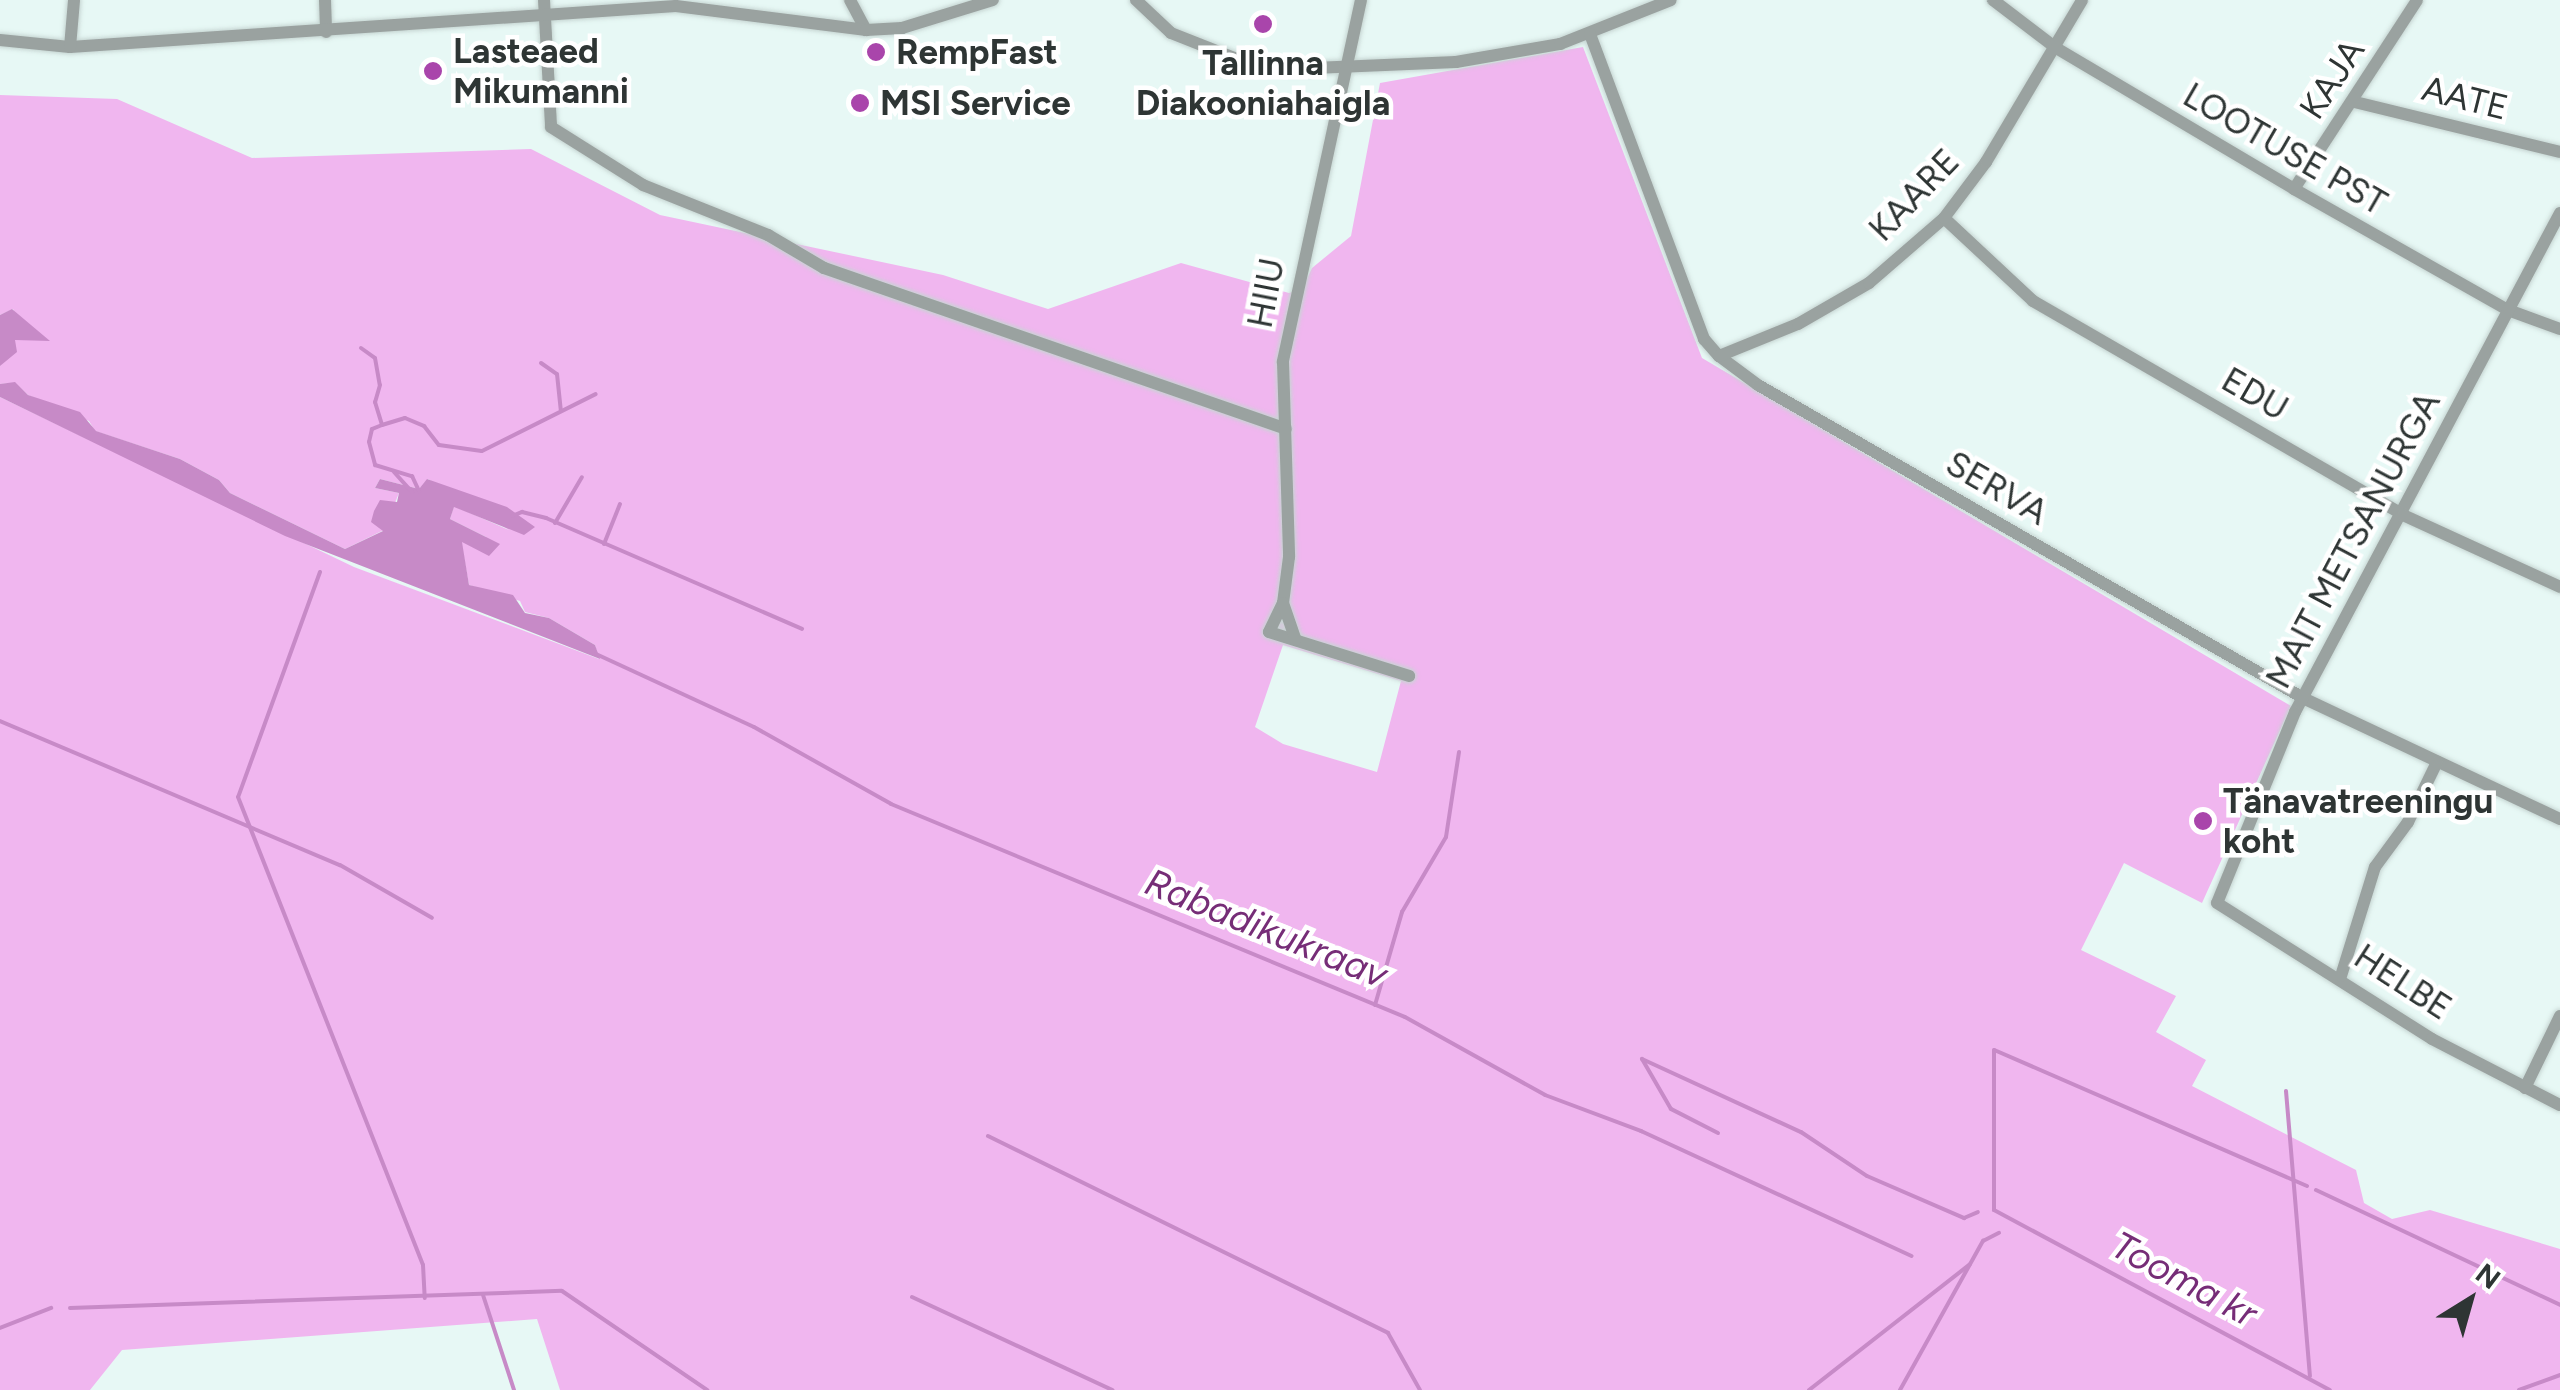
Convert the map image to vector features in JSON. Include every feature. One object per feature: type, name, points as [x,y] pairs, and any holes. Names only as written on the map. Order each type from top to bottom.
[{"type":"street","points":[[70,47],[74,0]]},
{"type":"street","points":[[324,0],[326,32]]},
{"type":"street","points":[[544,0],[551,126],[643,185],[768,236],[824,268],[1286,430]]},
{"type":"street","points":[[850,0],[866,30]]},
{"type":"street","points":[[0,40],[70,47],[545,18],[675,3],[866,30],[902,28],[993,0]]},
{"type":"street","points":[[1136,0],[1171,33],[1247,63],[1344,65],[1456,62],[1590,34],[1670,0]]},
{"type":"street","name":"HIIU","points":[[1296,640],[1284,603],[1283,362],[1361,0]]},
{"type":"street","name":"LOOTUSE PST","points":[[1993,0],[2056,48],[2294,189],[2508,310],[2560,329]]},
{"type":"street","name":"KAARE","points":[[1719,356],[1798,324],[1869,283],[1944,218],[1986,162],[2082,0]]},
{"type":"street","name":"KAJA","points":[[2294,189],[2355,102],[2417,0]]},
{"type":"street","name":"SERVA","points":[[1590,34],[1704,339],[1719,356],[1758,385],[2305,700],[2560,819]]},
{"type":"street","name":"AATE","points":[[2355,102],[2560,152]]},
{"type":"street","name":"MAIT METSANURGA","points":[[2216,902],[2305,700],[2560,213]]},
{"type":"street","name":"EDU","points":[[1944,218],[2033,301],[2403,515],[2560,587]]},
{"type":"street","name":"HIIU","points":[[1284,603],[1269,632],[1296,640]]},
{"type":"street","points":[[1296,640],[1409,676]]},
{"type":"street","points":[[2341,976],[2375,867],[2408,822],[2438,762]]},
{"type":"street","name":"HELBE","points":[[2216,902],[2341,976],[2432,1039],[2560,1104]]},
{"type":"street","points":[[2524,1088],[2560,1016]]},
{"type":"shaded area","points":[[1583,47],[1702,358],[2291,706],[2202,903],[2124,863],[2081,950],[2176,996],[2156,1032],[2206,1060],[2192,1086],[2356,1170],[2364,1203],[2392,1219],[2430,1210],[2560,1249],[2560,1390],[560,1390],[537,1319],[122,1350],[90,1390],[0,1390],[0,397],[354,567],[599,659],[595,645],[549,618],[525,612],[520,601],[469,585],[461,541],[486,537],[450,519],[454,506],[509,530],[428,479],[419,489],[380,479],[375,488],[399,493],[384,530],[345,549],[230,493],[219,480],[180,459],[95,431],[89,421],[28,395],[15,383],[0,384],[0,366],[15,340],[27,340],[13,309],[0,315],[0,95],[117,99],[252,158],[531,149],[660,215],[943,275],[1048,309],[1181,263],[1289,293],[1302,289],[1312,268],[1351,236],[1380,83]],"holes":[[[1283,645],[1401,681],[1377,772],[1283,744],[1255,727]]]},
{"type":"shaded area","points":[[12,309],[50,341],[15,340],[17,352],[0,366],[0,315]]},
{"type":"shaded area","points":[[15,382],[28,395],[80,412],[96,431],[180,459],[219,480],[230,493],[345,549],[383,531],[371,522],[374,511],[380,500],[397,502],[399,493],[375,488],[380,479],[419,489],[427,479],[507,507],[535,527],[524,535],[454,507],[450,519],[500,544],[489,556],[462,542],[469,585],[513,595],[525,613],[549,618],[595,645],[600,659],[285,536],[0,397],[0,384]]},
{"type":"waterway","points":[[361,348],[375,358],[380,385],[375,402],[382,425],[372,429],[369,442],[375,465],[412,476],[419,491]]},
{"type":"waterway","points":[[541,363],[557,374],[561,410]]},
{"type":"waterway","points":[[382,425],[405,418],[424,426],[439,445],[482,451],[596,394]]},
{"type":"waterway","points":[[394,472],[412,492]]},
{"type":"waterway","points":[[555,523],[582,477]]},
{"type":"waterway","points":[[604,544],[620,504]]},
{"type":"waterway","points":[[512,516],[522,512],[546,518],[802,629]]},
{"type":"waterway","points":[[320,572],[238,797],[423,1265],[425,1298]]},
{"type":"waterway","name":"Rabadikukraav","points":[[596,654],[754,727],[891,804],[1405,1017],[1545,1095],[1641,1131],[1912,1256]]},
{"type":"waterway","points":[[0,721],[340,865],[432,918]]},
{"type":"waterway","points":[[1375,1005],[1402,912],[1446,837],[1459,752]]},
{"type":"waterway","points":[[2307,1186],[1994,1050],[1994,1210],[2330,1390]]},
{"type":"waterway","points":[[1718,1133],[1671,1109],[1642,1059],[1801,1132],[1867,1176],[1964,1218],[1978,1212]]},
{"type":"waterway","points":[[2286,1091],[2310,1376]]},
{"type":"waterway","points":[[988,1136],[1388,1333],[1420,1390]]},
{"type":"waterway","points":[[2316,1190],[2560,1305]]},
{"type":"waterway","name":"Tooma kr","points":[[1900,1390],[1983,1241],[1999,1233]]},
{"type":"waterway","points":[[1809,1390],[1970,1264]]},
{"type":"waterway","points":[[70,1308],[562,1291],[707,1390]]},
{"type":"waterway","points":[[483,1295],[514,1390]]},
{"type":"waterway","points":[[912,1297],[1112,1390]]},
{"type":"waterway","points":[[0,1328],[51,1308]]},
{"type":"waterway","name":"Tooma kr","points":[[2519,1390],[2560,1375]]},
{"type":"place","name":"Tallinna Diakooniahaigla","points":[[1263,24]]},
{"type":"place","name":"RempFast","points":[[876,52]]},
{"type":"place","name":"Lasteaed Mikumanni","points":[[433,71]]},
{"type":"place","name":"MSI Service","points":[[860,103]]},
{"type":"place","name":"Tänavatreeningu koht","points":[[2203,821]]}]
